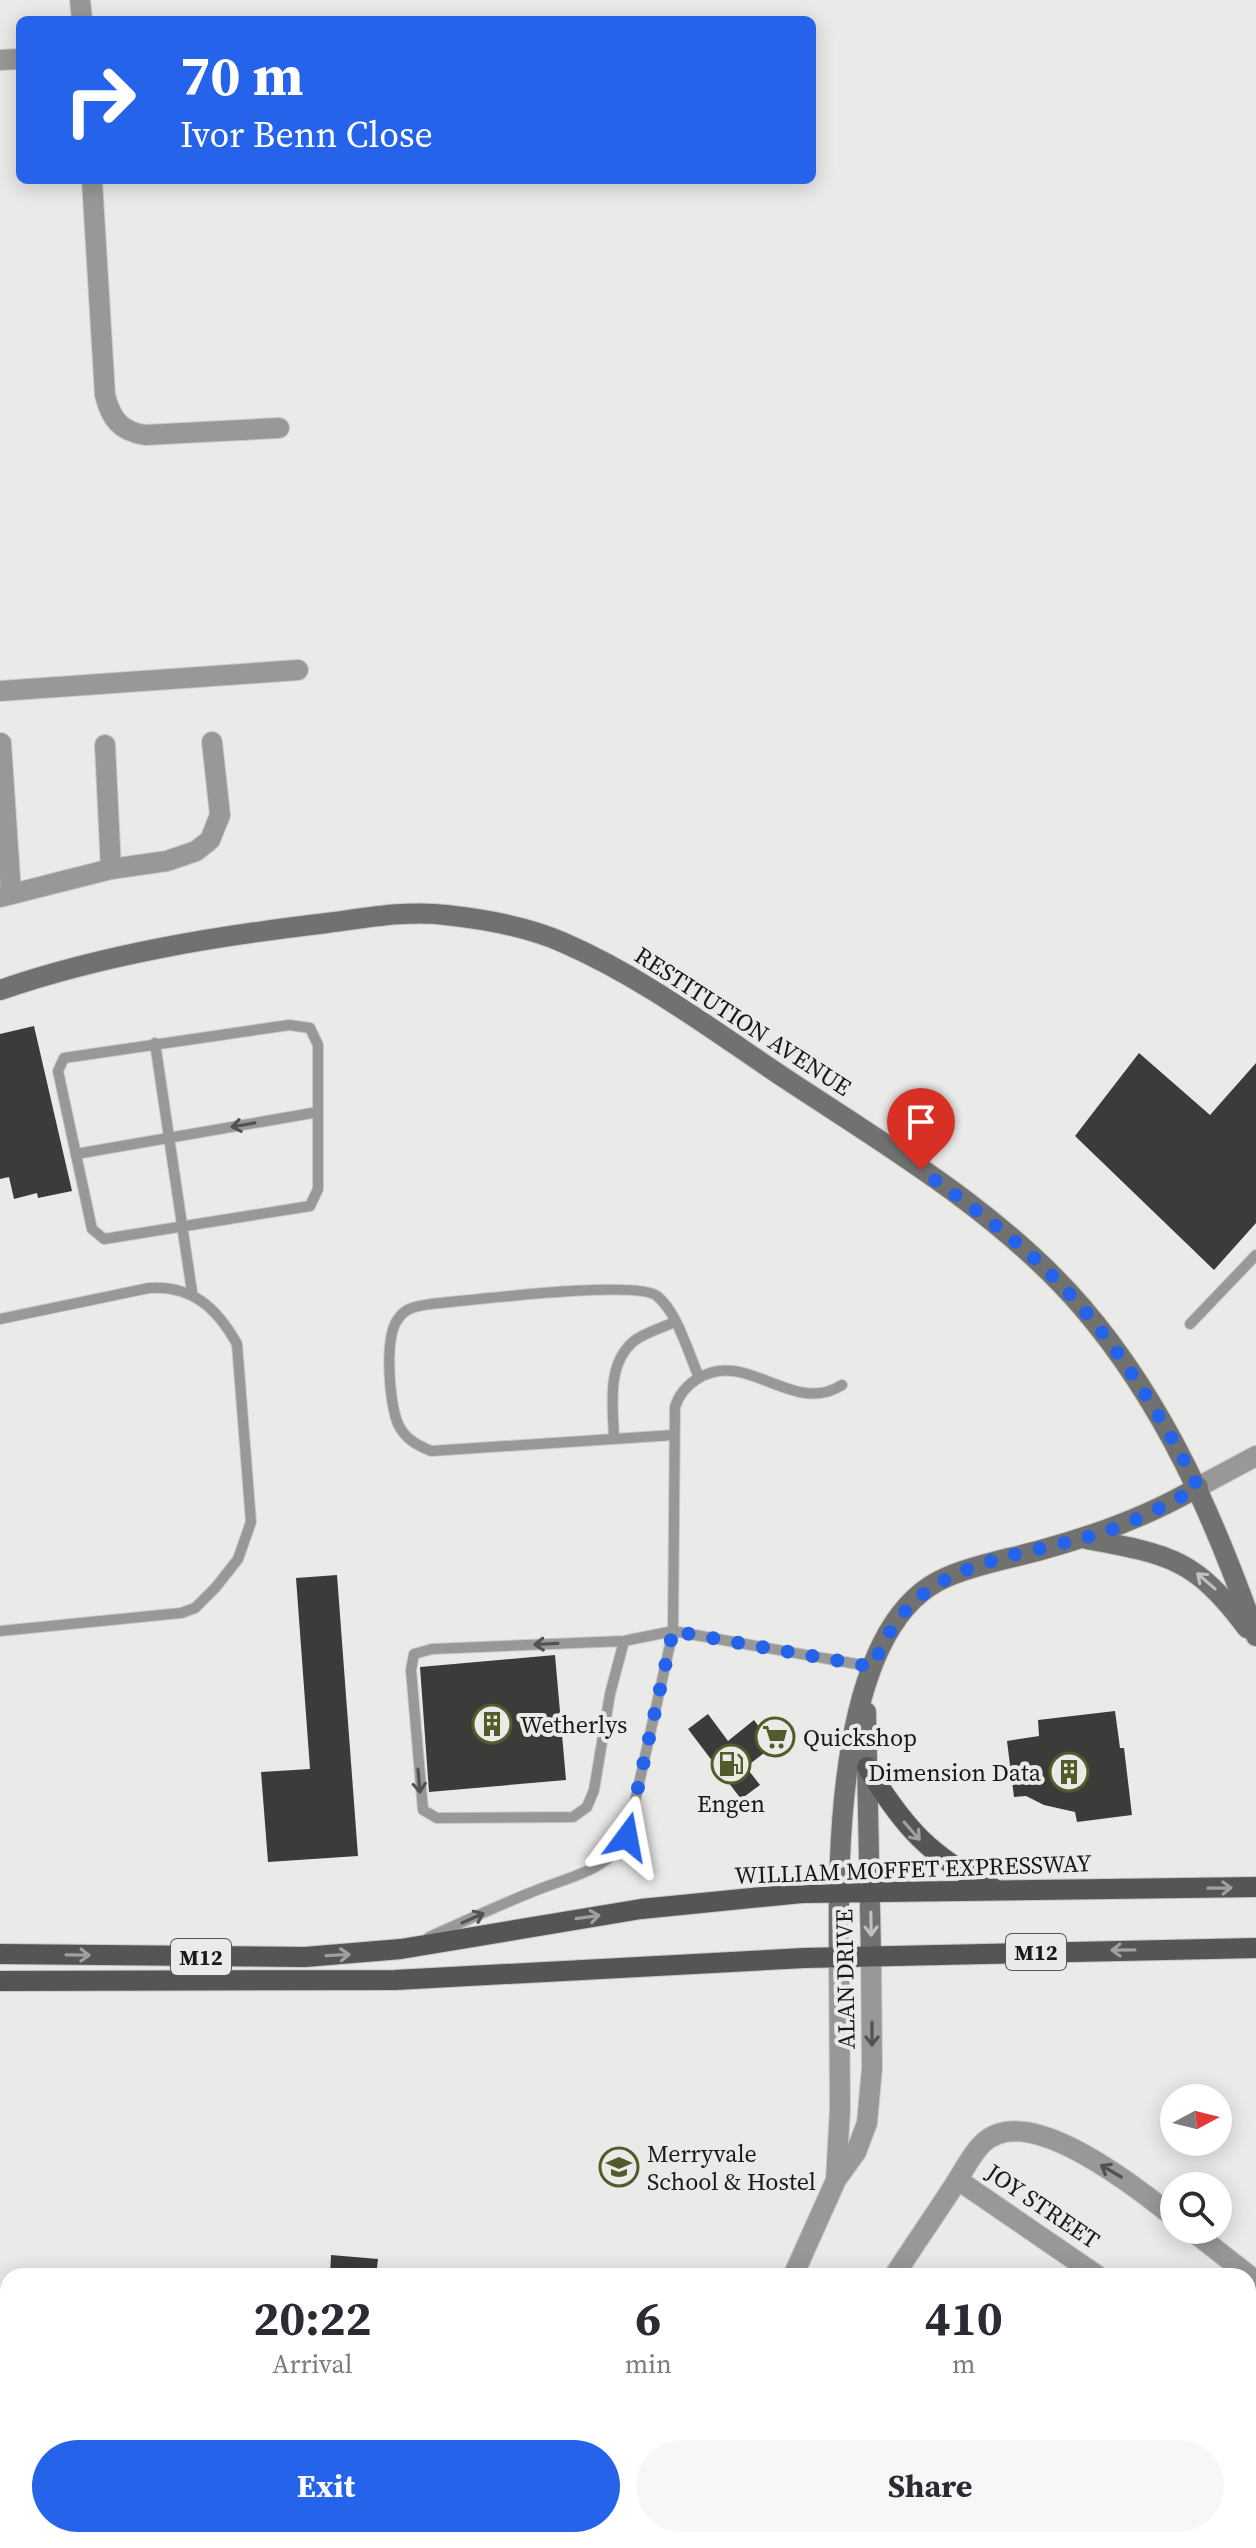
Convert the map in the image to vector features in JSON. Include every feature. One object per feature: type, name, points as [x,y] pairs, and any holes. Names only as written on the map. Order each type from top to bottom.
[{"type":"main road","points":[[867,1767],[888,1800],[926,1847],[947,1864],[997,1890]]},
{"type":"main road","name":"WILLIAM MOFFET EXPRESSWAY","points":[[0,1954],[305,1957],[401,1949],[641,1909],[838,1892],[1256,1887]]},
{"type":"main road","name":"M12","points":[[0,1981],[410,1979],[839,1957],[1256,1948]]},
{"type":"street","points":[[92,184],[105,395],[113,418],[126,430],[145,435],[279,428]]},
{"type":"street","points":[[0,691],[298,670]]},
{"type":"street","points":[[1,743],[6,895],[111,869],[167,861],[196,851],[210,840],[220,815],[212,742]]},
{"type":"street","points":[[105,745],[111,869]]},
{"type":"street","name":"RESTITUTION AVENUE","points":[[0,990],[46,974],[125,956],[254,932],[401,914],[444,914],[558,940],[659,995],[895,1151],[972,1207],[1036,1260],[1082,1307],[1164,1420],[1198,1487],[1256,1638]]},
{"type":"street","points":[[865,1688],[886,1635],[908,1606],[943,1578],[1082,1538],[1175,1500],[1256,1456]]},
{"type":"street","points":[[1082,1538],[1155,1552],[1183,1563],[1225,1598],[1256,1638]]},
{"type":"street","name":"ALAN DRIVE","points":[[797,2268],[836,2180],[856,2152],[867,2123],[872,2068],[865,1688]]},
{"type":"street","name":"ALAN DRIVE","points":[[836,2180],[840,2109],[838,1892],[850,1746],[865,1688]]},
{"type":"street","points":[[899,2268],[982,2145],[1008,2132],[1032,2131],[1121,2176],[1160,2206]]},
{"type":"street","name":"JOY STREET","points":[[958,2180],[1086,2268]]},
{"type":"street","points":[[1209,2244],[1239,2268]]},
{"type":"lane","points":[[289,1025],[310,1028],[318,1045],[318,1189],[310,1206],[104,1239],[97,1235],[92,1229],[59,1063],[64,1058],[155,1043],[289,1025]]},
{"type":"lane","points":[[155,1043],[192,1292]]},
{"type":"lane","points":[[76,1154],[318,1112]]},
{"type":"lane","points":[[1190,1324],[1256,1255]]},
{"type":"lane","points":[[0,1319],[149,1288],[166,1287],[192,1292],[226,1324],[237,1344],[251,1522],[238,1559],[195,1608],[181,1613],[0,1631]]},
{"type":"lane","points":[[674,1435],[431,1451],[411,1442],[398,1424],[390,1374],[390,1342],[397,1319],[413,1306],[616,1289],[648,1291],[659,1297],[674,1322],[699,1377]]},
{"type":"lane","points":[[614,1439],[613,1379],[621,1358],[634,1341],[674,1322]]},
{"type":"lane","points":[[401,1949],[535,1890],[585,1873],[621,1848],[627,1837],[673,1631],[674,1435],[678,1397],[699,1377],[727,1368],[812,1396],[842,1385]]},
{"type":"lane","points":[[624,1641],[610,1694],[594,1790],[587,1807],[573,1817],[437,1818],[423,1810],[411,1670],[414,1654],[432,1649],[624,1641],[673,1631],[873,1667]]},
{"type":"building","points":[[34,1026],[72,1191],[38,1198],[37,1193],[14,1199],[9,1177],[0,1179],[0,1034]]},
{"type":"building","points":[[1139,1053],[1210,1115],[1256,1063],[1256,1223],[1214,1270],[1075,1136]]},
{"type":"building","points":[[337,1575],[358,1856],[268,1862],[261,1772],[310,1769],[296,1578]]},
{"type":"building","name":"Wetherlys","points":[[555,1655],[566,1780],[429,1792],[420,1667]]},
{"type":"building","name":"Dimension Data","points":[[1115,1711],[1120,1748],[1124,1748],[1132,1815],[1077,1822],[1075,1812],[1044,1805],[1026,1796],[1014,1797],[1007,1741],[1039,1736],[1038,1720]]},
{"type":"building","points":[[708,1714],[728,1741],[754,1720],[773,1746],[746,1767],[760,1785],[741,1799],[688,1729]]},
{"type":"building","points":[[331,2255],[378,2259],[377,2268],[330,2268]]},
{"type":"place","name":"Wetherlys","points":[[492,1724]]},
{"type":"place","name":"Quickshop","points":[[775,1737]]},
{"type":"place","name":"Engen","points":[[731,1764]]},
{"type":"place","name":"Dimension Data","points":[[1069,1772]]},
{"type":"place","name":"Merryvale School & Hostel","points":[[619,2167]]},
{"type":"route","points":[[627,1837],[673,1631],[873,1667],[886,1635],[908,1606],[943,1578],[979,1565],[1103,1532],[1198,1487],[1164,1420],[1082,1307],[1036,1260],[921,1170]]}]
